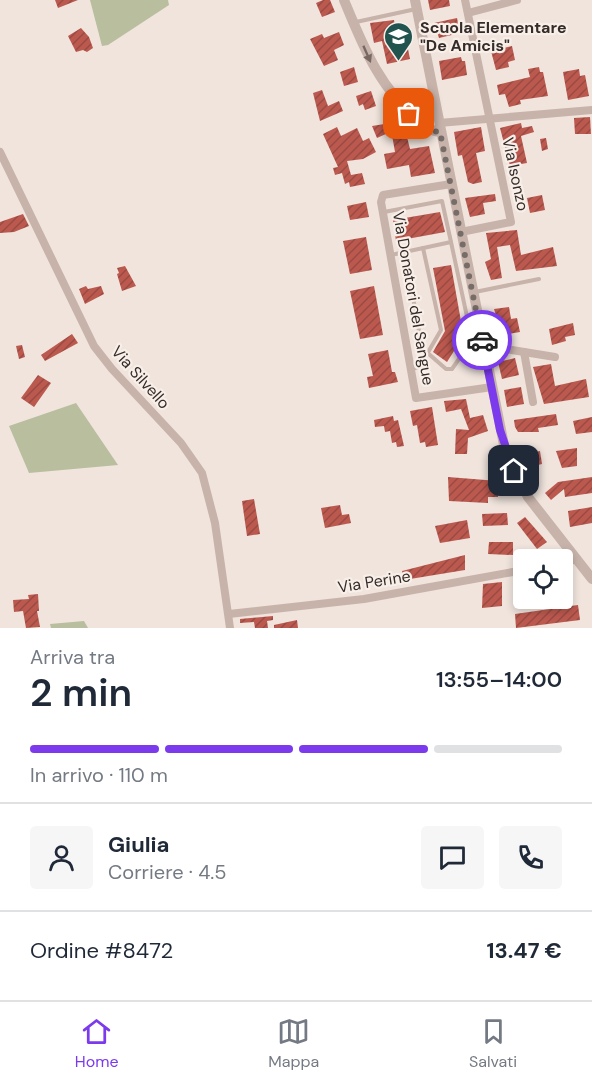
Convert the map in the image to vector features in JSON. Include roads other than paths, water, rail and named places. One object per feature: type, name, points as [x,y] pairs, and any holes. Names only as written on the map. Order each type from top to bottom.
[{"type":"street","points":[[344,0],[370,62],[388,91],[409,114],[433,131],[440,128]]},
{"type":"street","name":"Via Isonzo","points":[[460,232],[511,222],[465,0]]},
{"type":"street","points":[[468,13],[517,0]]},
{"type":"street","points":[[416,5],[505,450],[528,496],[592,579]]},
{"type":"street","name":"Via Isonzo","points":[[440,128],[489,118],[592,110]]},
{"type":"street","name":"Via Silvello","points":[[0,152],[68,298],[94,346],[112,369],[181,443],[202,473],[215,523],[230,628]]},
{"type":"street","name":"Via Donatori del Sangue","points":[[451,184],[383,195],[383,212],[416,398],[492,387]]},
{"type":"street","points":[[484,348],[493,347],[555,357]]},
{"type":"street","points":[[524,352],[533,402]]},
{"type":"street","name":"Via Perine","points":[[229,614],[364,599],[513,572]]},
{"type":"lane","points":[[353,23],[416,5]]},
{"type":"lane","points":[[383,212],[442,201],[472,340],[452,369],[446,369],[422,348],[405,252]]},
{"type":"lane","points":[[391,255],[451,242]]},
{"type":"lane","points":[[411,370],[420,366],[441,330],[423,248]]},
{"type":"lane","points":[[472,293],[539,279]]},
{"type":"place","name":"Scuola Elementare \"De Amicis\"","points":[[399,62]]}]
